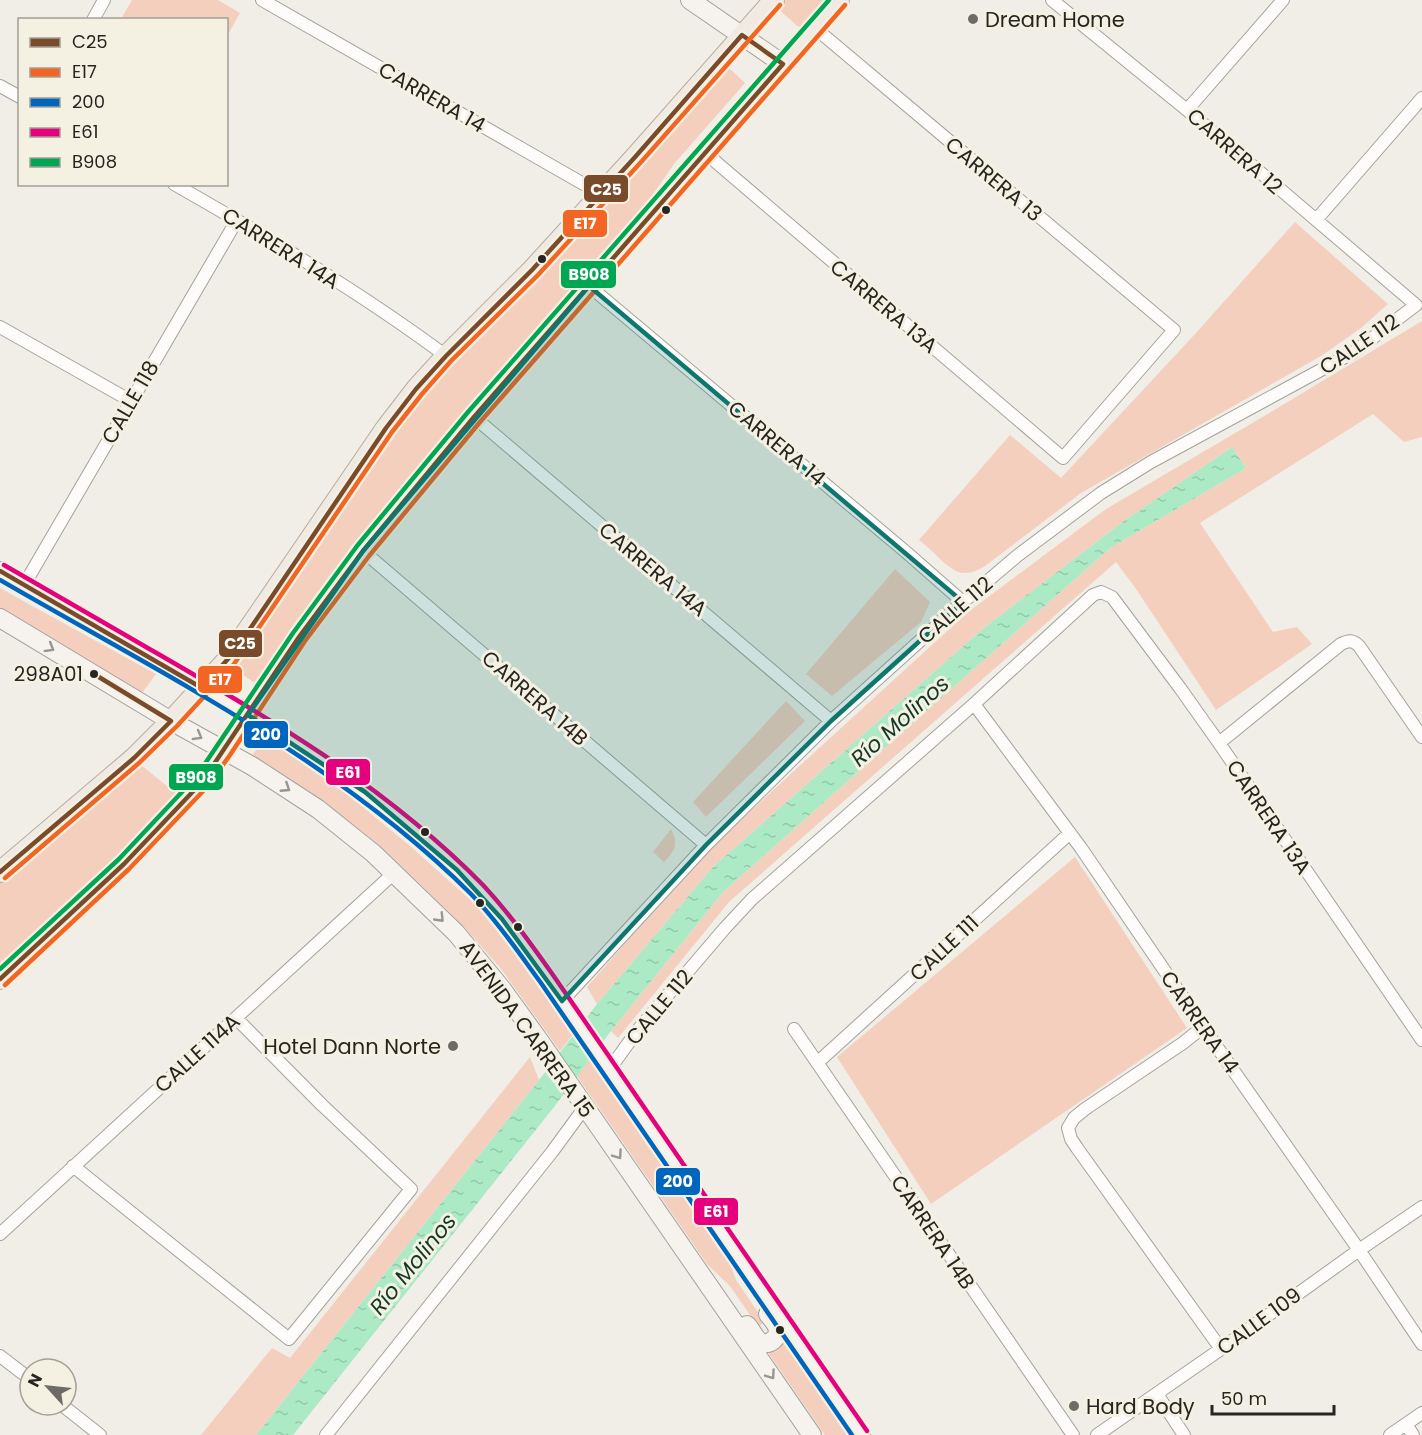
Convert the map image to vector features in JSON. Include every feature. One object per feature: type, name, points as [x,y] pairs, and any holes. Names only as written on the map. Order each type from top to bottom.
[{"type":"main road","points":[[690,0],[783,64]]},
{"type":"main road","points":[[0,872],[134,758],[235,651],[386,428],[416,390],[446,356],[532,270],[774,0]]},
{"type":"main road","points":[[0,979],[124,864],[202,782],[299,637],[363,551],[474,417],[839,0]]},
{"type":"main road","name":"AVENIDA CARRERA 15","points":[[0,571],[248,715],[303,750],[365,792],[416,833],[478,892],[523,946],[861,1435]]},
{"type":"main road","name":"AVENIDA CARRERA 15","points":[[0,618],[171,721],[252,766],[318,809],[373,853],[456,933],[541,1043],[812,1435]]},
{"type":"main road","points":[[701,1276],[722,1291],[759,1341],[766,1343],[774,1340],[777,1327],[747,1284],[735,1252]]},
{"type":"street","points":[[94,18],[104,0]]},
{"type":"street","name":"CARRERA 14","points":[[262,0],[601,194]]},
{"type":"street","points":[[1187,110],[1282,0]]},
{"type":"street","name":"CARRERA 12","points":[[1060,2],[1416,305]]},
{"type":"street","name":"CARRERA 13","points":[[815,28],[1174,330],[1064,458]]},
{"type":"street","points":[[0,86],[18,96]]},
{"type":"street","points":[[1316,220],[1422,98]]},
{"type":"street","name":"CARRERA 13A","points":[[706,152],[1064,458]]},
{"type":"street","name":"CARRERA 14A","points":[[178,186],[319,270],[446,356]]},
{"type":"street","name":"CALLE 118","points":[[24,585],[237,220]]},
{"type":"street","name":"CARRERA 14","points":[[589,286],[963,602]]},
{"type":"street","name":"CALLE 112","points":[[565,1006],[706,845],[831,721],[1017,556],[1101,493],[1151,462],[1353,352],[1416,305]]},
{"type":"street","points":[[0,327],[131,401]]},
{"type":"street","name":"CARRERA 14A","points":[[474,417],[831,721]]},
{"type":"street","name":"CARRERA 14B","points":[[363,551],[706,845]]},
{"type":"street","name":"CALLE 112","points":[[604,1062],[637,1031],[752,899],[974,704],[1093,595],[1101,592],[1112,597]]},
{"type":"street","name":"CARRERA 13A","points":[[1112,597],[1219,743],[1422,1040]]},
{"type":"street","points":[[1219,743],[1341,644],[1351,641],[1359,646],[1422,737]]},
{"type":"street","name":"CARRERA 14","points":[[974,704],[1070,833],[1422,1344]]},
{"type":"street","name":"CALLE 111","points":[[818,1063],[1070,833]]},
{"type":"street","name":"CALLE 114A","points":[[0,1234],[394,873]]},
{"type":"street","points":[[73,1166],[289,1339],[411,1189],[322,1105],[236,1018]]},
{"type":"street","points":[[1203,1027],[1183,1043],[1084,1109],[1074,1118],[1068,1128],[1077,1148],[1221,1349]]},
{"type":"street","name":"CARRERA 14B","points":[[794,1029],[1072,1435]]},
{"type":"street","points":[[326,1435],[552,1152],[585,1107]]},
{"type":"street","name":"CALLE 109","points":[[1097,1435],[1422,1207]]},
{"type":"street","points":[[0,1356],[18,1370]]},
{"type":"street","points":[[1157,1394],[1185,1435]]},
{"type":"street","points":[[1390,1435],[1410,1430],[1422,1413]]},
{"type":"street","points":[[77,1417],[100,1435]]},
{"type":"highlighted area","points":[[589,286],[963,602],[831,721],[706,845],[562,1001],[502,919],[457,870],[365,792],[248,715],[363,551]]},
{"type":"shaded area","points":[[132,0],[218,0],[240,13],[228,34],[228,18],[122,18]]},
{"type":"shaded area","points":[[786,0],[826,0],[801,29],[778,9]]},
{"type":"shaded area","points":[[727,66],[745,83],[674,164],[639,214],[438,445],[370,527],[320,592],[258,685],[233,668],[419,401],[590,221]]},
{"type":"shaded area","points":[[1295,222],[1388,304],[1361,328],[1321,356],[1081,493],[978,570],[967,573],[957,571],[919,540],[1010,435],[1061,478],[1196,333]]},
{"type":"shaded area","points":[[1422,321],[1422,437],[1404,442],[1373,414],[1200,523],[1273,632],[1297,627],[1312,644],[1216,710],[1116,562],[729,902],[618,1038],[611,1031],[723,892],[1110,548],[1246,468],[1232,447],[1124,521],[985,627],[713,867],[597,1004],[587,987],[701,856],[968,612],[1106,509]]},
{"type":"shaded area","points":[[895,569],[930,602],[921,622],[832,696],[806,674]]},
{"type":"shaded area","points":[[0,588],[156,674],[142,693],[0,609]]},
{"type":"shaded area","points":[[786,701],[805,721],[706,817],[693,802]]},
{"type":"shaded area","points":[[265,736],[336,785],[410,846],[484,912],[574,1033],[560,1051],[502,970],[465,928],[417,881],[372,839],[311,793],[252,756]]},
{"type":"shaded area","points":[[141,765],[178,795],[115,862],[0,970],[0,883],[70,827]]},
{"type":"shaded area","points":[[671,829],[675,847],[664,862],[653,852]]},
{"type":"shaded area","points":[[1075,857],[1187,1028],[931,1204],[837,1057]]},
{"type":"shaded area","points":[[530,1057],[539,1080],[256,1435],[201,1435],[272,1348],[290,1358]]},
{"type":"shaded area","points":[[589,1060],[725,1251],[736,1280],[764,1321],[760,1326],[730,1286],[707,1264],[577,1076]]},
{"type":"shaded area","points":[[786,1338],[855,1435],[825,1435],[767,1351],[779,1348]]},
{"type":"water","name":"Río Molinos","points":[[1232,447],[1246,468],[1110,548],[723,892],[293,1435],[256,1435],[597,1004],[713,867],[985,627],[1124,521]]},
{"type":"transit line","name":"B908","points":[[0,969],[119,859],[196,777],[293,633],[357,546],[468,412],[829,0]]},
{"type":"transit line","name":"E17","points":[[5,878],[139,763],[177,726],[234,664],[392,432],[422,394],[451,361],[538,275],[780,5]]},
{"type":"transit line","name":"E17","points":[[5,985],[129,869],[207,787],[305,641],[369,556],[480,422],[845,5]]},
{"type":"transit line","name":"C25","points":[[0,571],[202,688],[235,651],[386,428],[416,389],[532,270],[742,35],[783,64],[474,417],[363,551],[299,637],[202,782],[124,864],[0,979]]},
{"type":"transit line","name":"E61","points":[[4,565],[235,699],[323,754],[406,816],[446,849],[483,885],[511,918],[553,975],[867,1431]]},
{"type":"transit line","name":"200","points":[[0,580],[185,685],[306,761],[364,802],[419,846],[481,904],[541,983],[852,1435]]},
{"type":"transit line","name":"C25","points":[[0,872],[134,758],[171,721],[94,674]]},
{"type":"place","name":"Dream Home","points":[[973,19]]},
{"type":"place","name":"298A01","points":[[94,674]]},
{"type":"place","name":"Hotel Dann Norte","points":[[453,1046]]},
{"type":"place","name":"Hard Body","points":[[1074,1406]]}]
